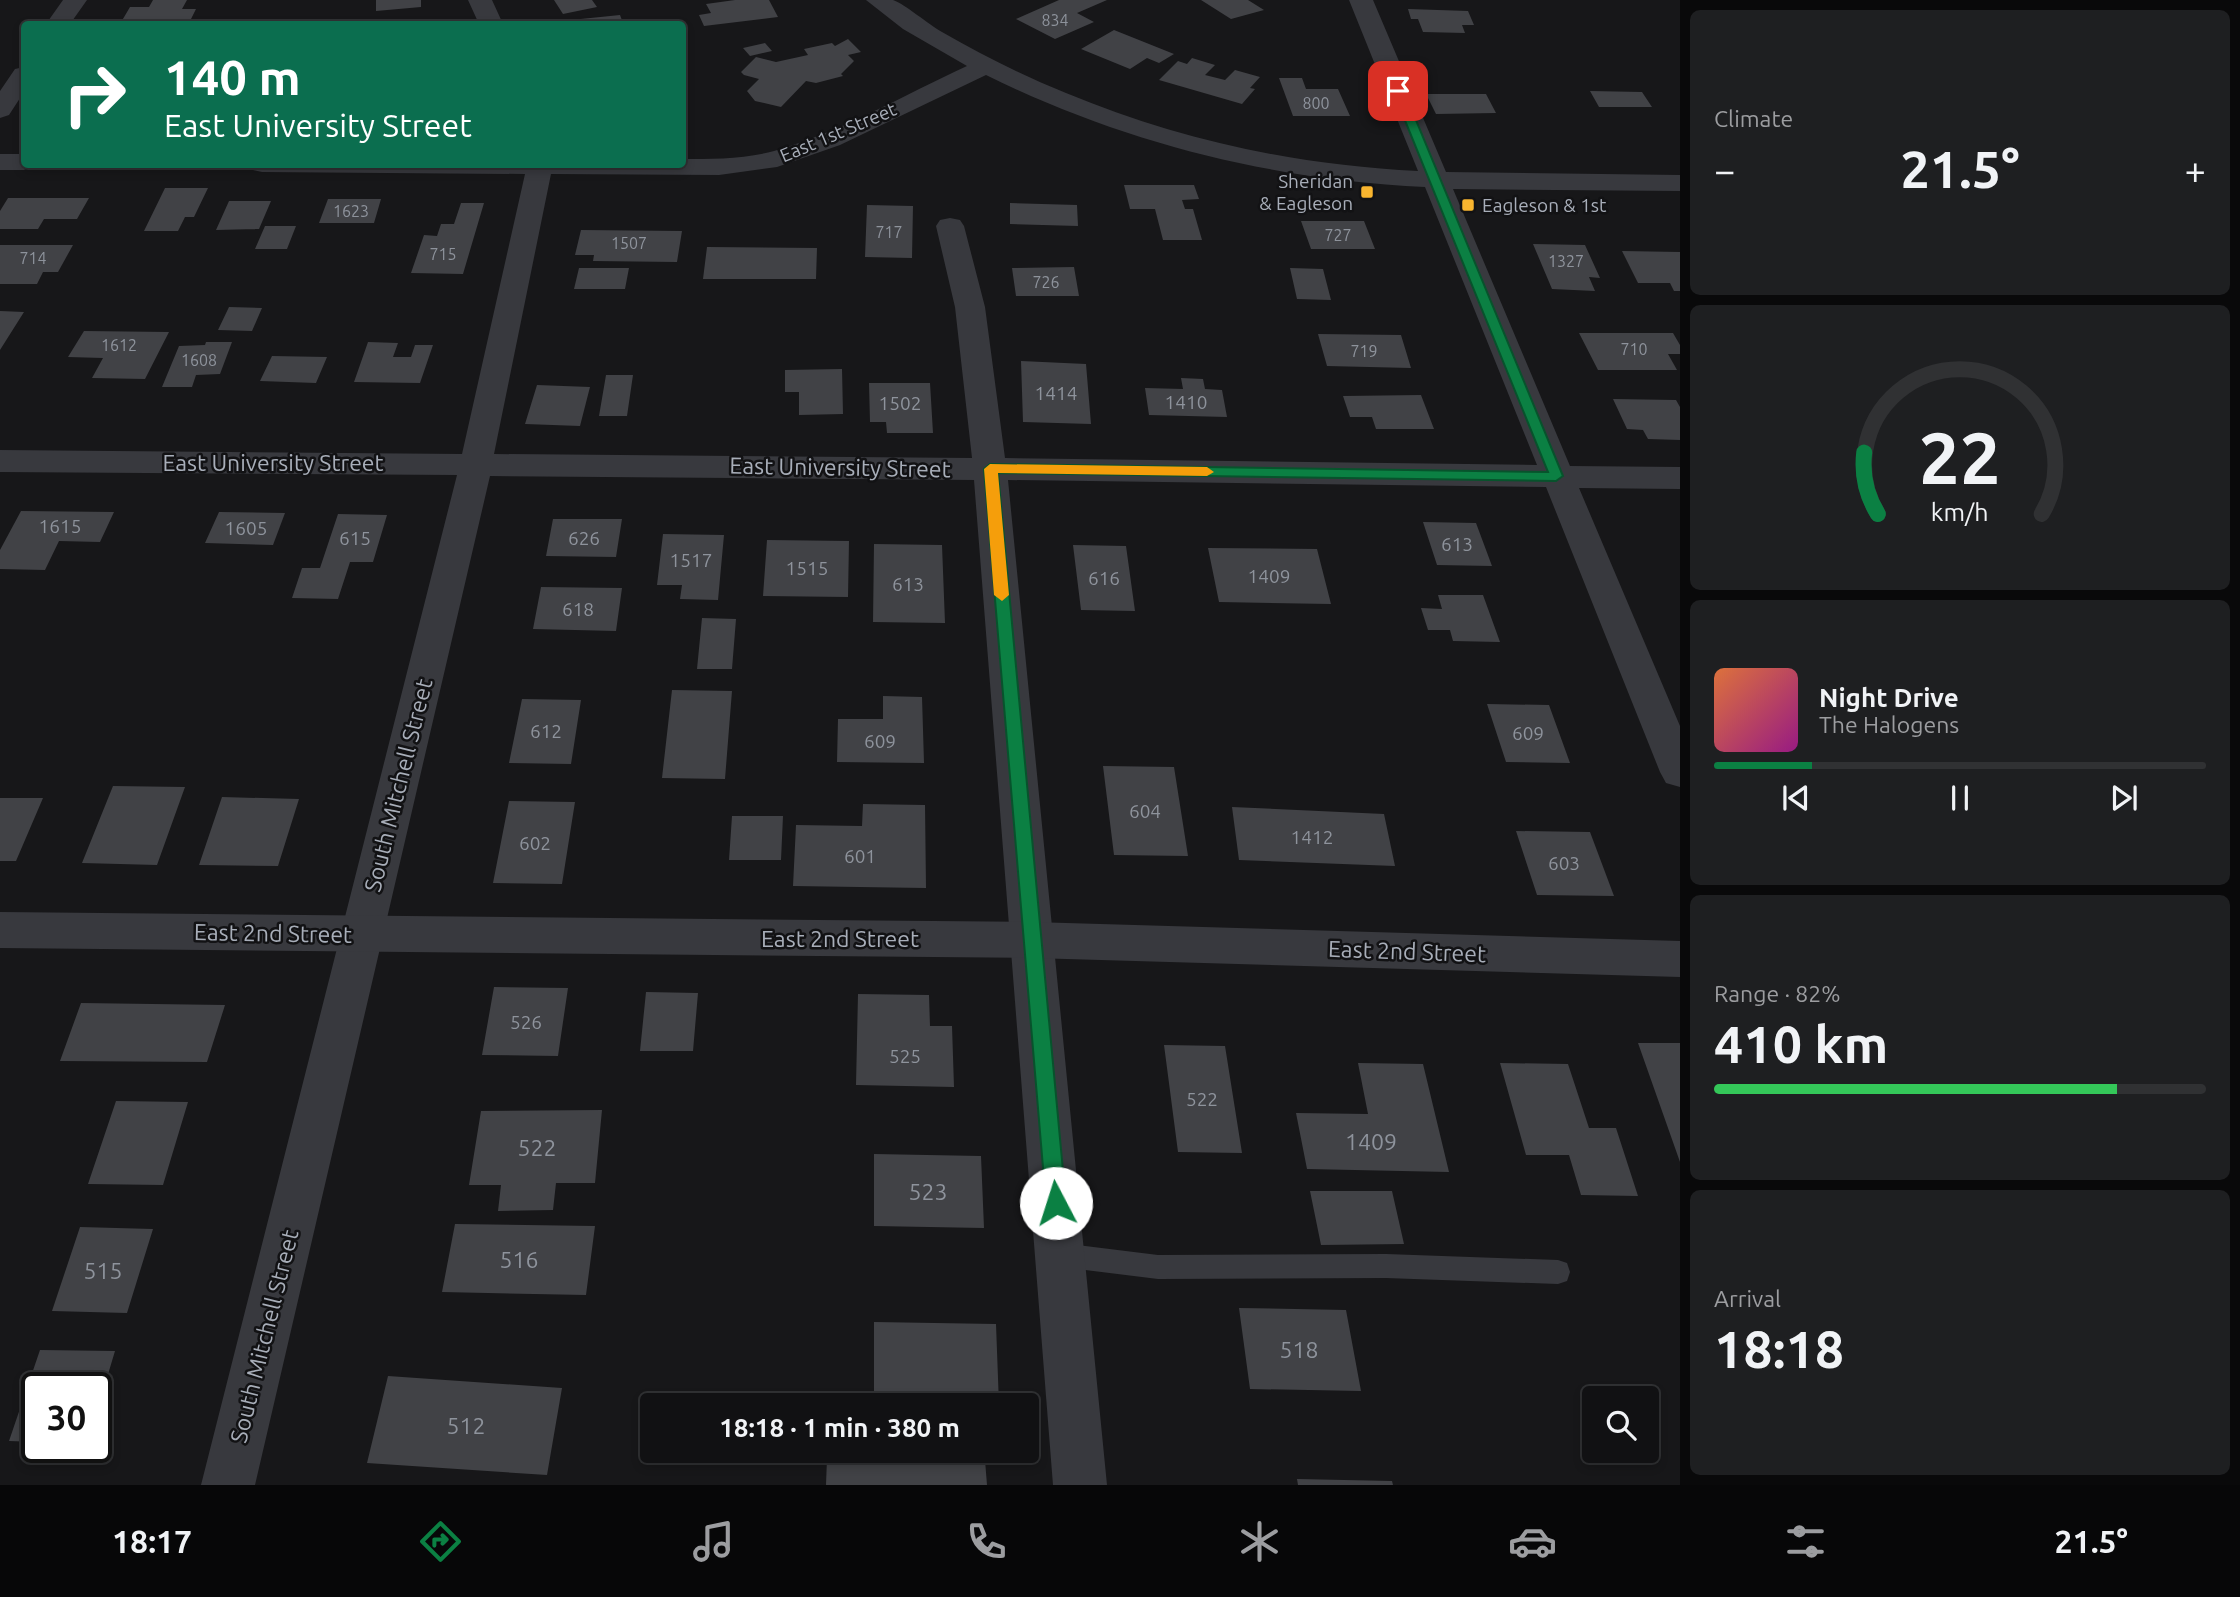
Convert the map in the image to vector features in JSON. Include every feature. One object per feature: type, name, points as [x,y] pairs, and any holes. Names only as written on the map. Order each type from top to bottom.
[{"type":"street","points":[[60,21],[75,0]]},
{"type":"street","points":[[480,0],[490,21]]},
{"type":"street","points":[[877,0],[937,40],[1060,101],[1118,122],[1221,152],[1313,170],[1435,180],[1680,183]]},
{"type":"street","points":[[1361,0],[1680,772]]},
{"type":"street","name":"East 1st Street","points":[[686,167],[719,167],[777,159],[831,139],[986,66]]},
{"type":"street","points":[[0,110],[21,78]]},
{"type":"street","points":[[0,162],[21,162]]},
{"type":"street","name":"South Mitchell Street","points":[[228,1485],[476,464],[540,168]]},
{"type":"street","points":[[950,226],[970,307],[990,469],[1080,1485]]},
{"type":"street","name":"East University Street","points":[[0,461],[1680,478]]},
{"type":"street","name":"East 2nd Street","points":[[0,930],[1032,940],[1680,960]]},
{"type":"lane","points":[[1060,1255],[1158,1267],[1386,1266],[1558,1272]]},
{"type":"building","points":[[153,0],[187,0],[182,9],[196,9],[191,19],[122,21],[130,7],[149,7]]},
{"type":"building","points":[[376,0],[421,0],[421,7],[376,11]]},
{"type":"building","points":[[554,0],[592,0],[597,7],[563,14]]},
{"type":"building","points":[[735,0],[769,0],[778,17],[704,26],[699,15],[711,13],[706,4]]},
{"type":"building","points":[[1059,0],[1107,0],[1077,13],[1094,22],[1055,39],[1016,19]]},
{"type":"building","points":[[1201,0],[1248,0],[1264,10],[1231,19]]},
{"type":"building","points":[[1408,9],[1468,11],[1474,25],[1462,25],[1465,33],[1423,32],[1418,19],[1411,19]]},
{"type":"building","points":[[620,15],[622,21],[561,21]]},
{"type":"building","points":[[1114,30],[1174,54],[1159,63],[1147,58],[1130,69],[1081,49]]},
{"type":"building","points":[[848,39],[861,52],[848,55],[854,61],[841,74],[843,76],[816,83],[806,81],[781,107],[755,101],[747,91],[759,79],[741,72],[756,57],[776,62],[808,55],[804,49],[832,43],[835,46]]},
{"type":"building","points":[[765,43],[772,51],[750,56],[743,48]]},
{"type":"building","points":[[1192,58],[1215,65],[1205,75],[1225,80],[1235,70],[1260,77],[1250,88],[1255,89],[1242,104],[1159,80],[1178,61],[1187,64]]},
{"type":"building","points":[[1279,78],[1302,78],[1306,89],[1338,89],[1350,116],[1293,116]]},
{"type":"building","points":[[1590,91],[1642,92],[1652,107],[1599,107]]},
{"type":"building","points":[[1426,94],[1486,94],[1496,113],[1436,114]]},
{"type":"building","points":[[1124,185],[1194,185],[1199,199],[1182,200],[1185,209],[1193,209],[1202,240],[1163,240],[1155,209],[1130,209]]},
{"type":"building","points":[[165,188],[208,188],[194,217],[185,217],[178,231],[144,231]]},
{"type":"building","points":[[8,198],[89,198],[77,219],[44,219],[38,229],[0,229],[0,211]]},
{"type":"building","points":[[328,199],[381,199],[374,223],[319,223]]},
{"type":"building","points":[[229,201],[271,201],[259,229],[216,230]]},
{"type":"building","points":[[461,203],[484,203],[463,274],[411,273],[424,235],[437,236],[441,224],[454,224]]},
{"type":"building","points":[[1010,203],[1077,205],[1078,226],[1010,224]]},
{"type":"building","points":[[867,205],[913,206],[912,258],[865,257]]},
{"type":"building","points":[[1301,221],[1364,221],[1375,249],[1311,249]]},
{"type":"building","points":[[265,226],[296,226],[287,249],[255,249]]},
{"type":"building","points":[[581,230],[682,231],[677,262],[593,261],[594,255],[575,255]]},
{"type":"building","points":[[1533,244],[1585,245],[1600,278],[1589,277],[1595,291],[1552,289]]},
{"type":"building","points":[[0,245],[73,245],[58,272],[43,272],[37,284],[0,284]]},
{"type":"building","points":[[707,247],[817,248],[816,279],[703,279]]},
{"type":"building","points":[[1622,251],[1680,252],[1680,291],[1674,291],[1670,283],[1638,283]]},
{"type":"building","points":[[1074,267],[1079,296],[1016,296],[1012,268]]},
{"type":"building","points":[[579,268],[629,268],[625,289],[574,289]]},
{"type":"building","points":[[1290,268],[1323,269],[1331,300],[1297,299]]},
{"type":"building","points":[[229,307],[262,308],[252,331],[218,330]]},
{"type":"building","points":[[0,311],[24,312],[0,350]]},
{"type":"building","points":[[84,331],[169,332],[145,379],[92,378],[103,358],[68,357]]},
{"type":"building","points":[[1579,333],[1673,333],[1680,345],[1680,354],[1668,354],[1677,370],[1598,370]]},
{"type":"building","points":[[1318,334],[1401,335],[1411,368],[1327,366]]},
{"type":"building","points":[[206,342],[232,342],[220,374],[196,375],[192,387],[162,387],[179,346],[205,345]]},
{"type":"building","points":[[368,342],[398,343],[393,357],[411,357],[415,345],[433,345],[420,383],[354,382]]},
{"type":"building","points":[[272,356],[327,357],[316,383],[260,381]]},
{"type":"building","points":[[1021,361],[1086,364],[1091,424],[1023,422]]},
{"type":"building","points":[[842,369],[843,414],[799,415],[799,392],[785,392],[785,370]]},
{"type":"building","points":[[606,375],[633,375],[627,416],[599,416]]},
{"type":"building","points":[[1181,378],[1203,379],[1205,389],[1222,390],[1227,417],[1149,415],[1145,388],[1183,389]]},
{"type":"building","points":[[869,383],[930,383],[933,433],[887,433],[886,422],[870,422]]},
{"type":"building","points":[[537,385],[590,387],[580,426],[525,424]]},
{"type":"building","points":[[1421,395],[1434,429],[1376,429],[1372,417],[1350,417],[1343,396]]},
{"type":"building","points":[[1613,399],[1676,400],[1680,407],[1680,440],[1648,439],[1643,430],[1627,429]]},
{"type":"building","points":[[21,511],[114,512],[100,542],[59,541],[45,570],[0,569],[0,550]]},
{"type":"building","points":[[219,512],[285,513],[273,545],[205,543]]},
{"type":"building","points":[[338,514],[387,515],[373,562],[350,562],[338,599],[292,598],[302,568],[320,568]]},
{"type":"building","points":[[553,519],[622,519],[616,557],[546,556]]},
{"type":"building","points":[[1423,522],[1476,523],[1492,566],[1437,565]]},
{"type":"building","points":[[663,534],[724,535],[718,600],[680,599],[682,585],[657,585]]},
{"type":"building","points":[[767,540],[849,541],[848,597],[763,596]]},
{"type":"building","points":[[874,544],[942,545],[945,623],[873,622]]},
{"type":"building","points":[[1073,545],[1126,546],[1135,611],[1081,610]]},
{"type":"building","points":[[1208,548],[1317,549],[1331,604],[1219,602]]},
{"type":"building","points":[[541,587],[622,588],[616,631],[533,629]]},
{"type":"building","points":[[1438,595],[1483,595],[1500,642],[1453,641],[1450,630],[1428,630],[1421,608],[1442,609]]},
{"type":"building","points":[[702,618],[736,619],[732,669],[697,669]]},
{"type":"building","points":[[672,690],[732,691],[725,779],[662,778]]},
{"type":"building","points":[[883,696],[922,697],[924,763],[837,762],[838,719],[883,719]]},
{"type":"building","points":[[522,699],[581,700],[571,764],[509,763]]},
{"type":"building","points":[[1487,704],[1549,705],[1570,763],[1506,762]]},
{"type":"building","points":[[1103,766],[1174,767],[1188,856],[1114,855]]},
{"type":"building","points":[[113,786],[185,787],[157,865],[82,863]]},
{"type":"building","points":[[222,797],[299,799],[278,866],[199,865]]},
{"type":"building","points":[[0,798],[43,798],[16,861],[0,861]]},
{"type":"building","points":[[509,801],[575,802],[562,884],[493,883]]},
{"type":"building","points":[[863,804],[925,805],[926,888],[793,886],[796,825],[862,826]]},
{"type":"building","points":[[1232,807],[1384,814],[1395,866],[1239,860]]},
{"type":"building","points":[[732,816],[783,816],[781,860],[729,860]]},
{"type":"building","points":[[1516,831],[1590,832],[1614,896],[1537,895]]},
{"type":"building","points":[[494,987],[568,988],[558,1056],[482,1055]]},
{"type":"building","points":[[646,992],[698,993],[693,1051],[640,1051]]},
{"type":"building","points":[[858,994],[929,995],[930,1026],[952,1026],[954,1087],[856,1085]]},
{"type":"building","points":[[81,1003],[225,1005],[207,1062],[60,1061]]},
{"type":"building","points":[[1638,1043],[1680,1043],[1680,1162]]},
{"type":"building","points":[[1164,1045],[1225,1046],[1242,1153],[1178,1152]]},
{"type":"building","points":[[1358,1063],[1423,1064],[1449,1172],[1307,1169],[1296,1113],[1368,1114]]},
{"type":"building","points":[[1500,1063],[1568,1064],[1589,1128],[1616,1128],[1638,1196],[1581,1195],[1569,1155],[1526,1155]]},
{"type":"building","points":[[116,1101],[188,1102],[163,1185],[88,1184]]},
{"type":"building","points":[[602,1110],[595,1183],[556,1183],[553,1210],[498,1211],[501,1185],[469,1185],[481,1111]]},
{"type":"building","points":[[874,1154],[981,1156],[984,1228],[874,1226]]},
{"type":"building","points":[[1310,1191],[1392,1191],[1404,1244],[1321,1245]]},
{"type":"building","points":[[455,1224],[595,1226],[586,1295],[442,1292]]},
{"type":"building","points":[[80,1227],[153,1229],[127,1313],[52,1311]]},
{"type":"building","points":[[1239,1308],[1346,1310],[1361,1391],[1250,1389]]},
{"type":"building","points":[[874,1322],[996,1324],[999,1393],[874,1393]]},
{"type":"building","points":[[40,1350],[115,1351],[109,1372],[33,1372]]},
{"type":"building","points":[[388,1376],[562,1388],[547,1475],[367,1463]]},
{"type":"building","points":[[21,1406],[21,1441],[9,1441]]},
{"type":"building","points":[[827,1463],[985,1463],[987,1485],[826,1485]]},
{"type":"building","points":[[1297,1479],[1392,1481],[1393,1485],[1298,1485]]},
{"type":"slow traffic","points":[[1002,595],[990,469],[1207,472]]},
{"type":"place","name":"Sheridan & Eagleson","points":[[1367,192]]},
{"type":"place","name":"Eagleson & 1st","points":[[1468,205]]},
{"type":"route","points":[[1056,1203],[990,469],[1556,476],[1398,91]]}]
